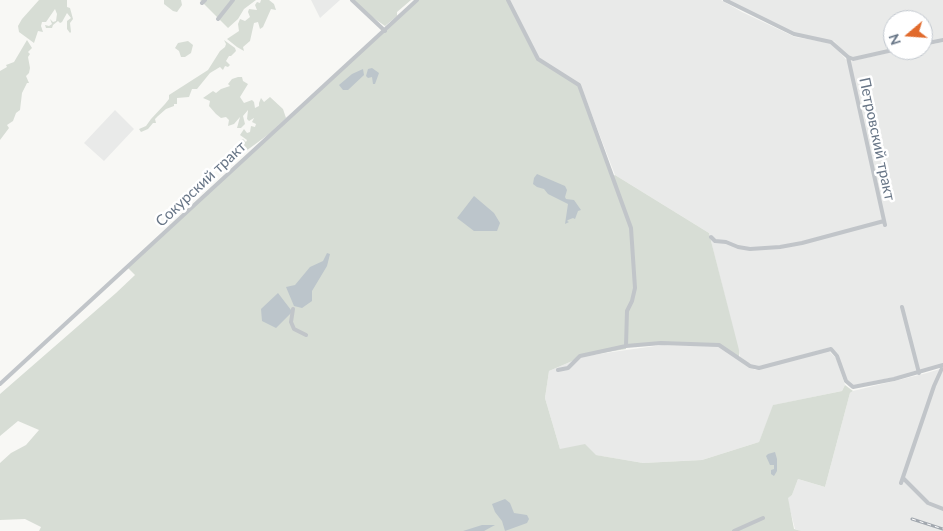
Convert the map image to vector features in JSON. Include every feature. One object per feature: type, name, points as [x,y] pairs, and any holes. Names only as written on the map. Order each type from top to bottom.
[{"type":"street","points":[[218,19],[233,0]]},
{"type":"street","points":[[352,0],[385,31]]},
{"type":"street","name":"Сокурский тракт","points":[[0,384],[417,0]]},
{"type":"street","points":[[508,0],[538,59],[579,86],[630,223],[635,288],[627,312],[626,346]]},
{"type":"street","points":[[725,0],[794,34],[834,43],[848,57],[853,59],[883,52]]},
{"type":"street","name":"Петровский тракт","points":[[711,237],[715,240],[750,249],[780,248],[884,223],[848,57]]},
{"type":"street","points":[[902,307],[919,373]]},
{"type":"street","points":[[293,309],[291,322],[294,329],[306,335]]},
{"type":"street","points":[[558,370],[568,368],[580,356],[626,346],[661,343],[719,344],[750,366],[759,368],[831,349],[837,356],[846,381],[853,387],[894,379],[943,366]]},
{"type":"street","points":[[943,366],[934,386],[902,480],[928,503],[943,508]]},
{"type":"street","points":[[734,531],[763,518]]},
{"type":"shaded area","points":[[39,0],[67,0],[67,7],[70,8],[73,19],[70,23],[70,33],[67,29],[67,21],[71,18],[67,13],[62,22],[58,21],[52,28],[46,28],[45,25],[49,26],[52,24],[50,19],[53,22],[56,21],[57,14],[55,9],[46,22],[42,22],[43,32],[38,31],[34,43],[19,32],[18,26],[22,19]]},
{"type":"shaded area","points":[[164,0],[181,0],[182,5],[177,12],[173,11],[164,4]]},
{"type":"shaded area","points":[[200,0],[256,0],[244,9],[238,19],[228,28]]},
{"type":"shaded area","points":[[261,0],[269,0],[274,4],[276,10],[271,9],[263,27],[260,29],[258,22],[254,23],[250,41],[243,47],[244,51],[227,39],[239,31],[238,24],[240,19],[245,21],[250,17],[249,9],[257,10],[255,5],[257,2],[260,3]]},
{"type":"shaded area","points":[[311,0],[340,0],[320,18]]},
{"type":"shaded area","points":[[353,0],[411,0],[385,26],[365,12]]},
{"type":"shaded area","points":[[417,0],[508,0],[538,59],[579,85],[613,176],[615,175],[709,233],[739,350],[739,358],[724,347],[661,343],[626,346],[626,349],[584,356],[549,371],[545,398],[560,449],[585,444],[596,455],[643,463],[702,460],[759,442],[773,405],[842,391],[845,385],[853,391],[850,393],[825,487],[798,479],[792,495],[788,498],[794,529],[801,531],[39,531],[41,527],[25,519],[0,520],[0,463],[11,453],[26,445],[39,430],[18,421],[0,436],[0,394],[116,293],[135,275],[127,267]]},
{"type":"shaded area","points":[[509,0],[721,0],[795,37],[832,43],[848,62],[883,54],[883,60],[933,60],[933,44],[943,42],[943,363],[925,371],[854,385],[846,379],[838,355],[831,347],[758,366],[748,363],[740,357],[709,233],[615,175],[580,84],[538,58]]},
{"type":"shaded area","points":[[727,0],[943,0],[943,38],[933,40],[933,10],[883,10],[883,51],[853,59],[848,57],[834,41],[799,35]]},
{"type":"shaded area","points":[[27,40],[32,48],[28,52],[30,54],[28,57],[30,68],[26,76],[29,83],[27,83],[22,93],[20,110],[16,113],[13,121],[7,125],[9,128],[0,140],[0,71],[7,67],[6,65],[14,62]]},
{"type":"shaded area","points":[[224,40],[235,48],[236,51],[226,61],[230,65],[228,67],[225,66],[223,70],[220,67],[210,73],[197,89],[192,89],[189,97],[177,98],[177,104],[166,109],[155,119],[156,123],[153,123],[148,129],[141,132],[139,129],[146,126],[169,99],[169,95],[208,70],[220,51],[225,47]]},
{"type":"shaded area","points":[[188,41],[193,45],[191,53],[181,57],[179,51],[175,48],[178,43]]},
{"type":"shaded area","points":[[372,68],[379,73],[375,84],[373,84],[372,77],[368,78],[366,76],[368,69]]},
{"type":"shaded area","points":[[363,69],[364,75],[348,90],[343,90],[339,85],[352,74]]},
{"type":"shaded area","points":[[242,77],[243,81],[248,84],[240,97],[244,103],[252,100],[255,108],[259,106],[261,98],[264,102],[270,97],[283,109],[286,118],[269,134],[235,159],[241,150],[239,141],[243,139],[246,142],[247,140],[240,135],[244,129],[247,133],[250,132],[251,126],[255,127],[256,124],[252,122],[254,118],[249,121],[247,119],[248,110],[243,116],[245,124],[241,128],[237,128],[240,117],[234,124],[228,126],[229,120],[226,117],[221,118],[216,114],[209,106],[210,101],[203,98],[213,91],[216,93],[230,86],[228,84],[232,79]]},
{"type":"shaded area","points":[[115,110],[134,129],[104,161],[84,143]]},
{"type":"shaded area","points":[[537,174],[565,186],[567,190],[566,199],[574,200],[581,210],[578,211],[575,219],[568,220],[569,222],[565,224],[568,204],[533,184]]},
{"type":"shaded area","points":[[474,196],[494,213],[500,223],[497,231],[474,231],[457,218]]},
{"type":"shaded area","points":[[327,253],[330,254],[327,266],[312,291],[312,301],[302,308],[294,306],[286,287],[295,285],[310,267],[323,261]]},
{"type":"shaded area","points":[[278,293],[291,310],[291,313],[276,328],[262,321],[261,309]]},
{"type":"shaded area","points":[[662,345],[718,346],[755,370],[829,351],[836,358],[845,385],[842,391],[774,405],[759,442],[702,460],[643,463],[560,449],[545,398],[549,371],[584,356]]},
{"type":"shaded area","points":[[943,368],[943,531],[800,531],[795,529],[787,498],[792,495],[798,479],[825,487],[850,393]]},
{"type":"shaded area","points":[[775,452],[777,471],[774,476],[771,474],[771,470],[774,469],[774,465],[770,465],[766,456]]},
{"type":"shaded area","points":[[505,499],[510,503],[514,513],[527,515],[529,519],[527,523],[505,531],[502,521],[492,504]]},
{"type":"shaded area","points":[[482,525],[495,525],[484,531],[463,531]]},
{"type":"railway","points":[[912,519],[943,529]]}]
